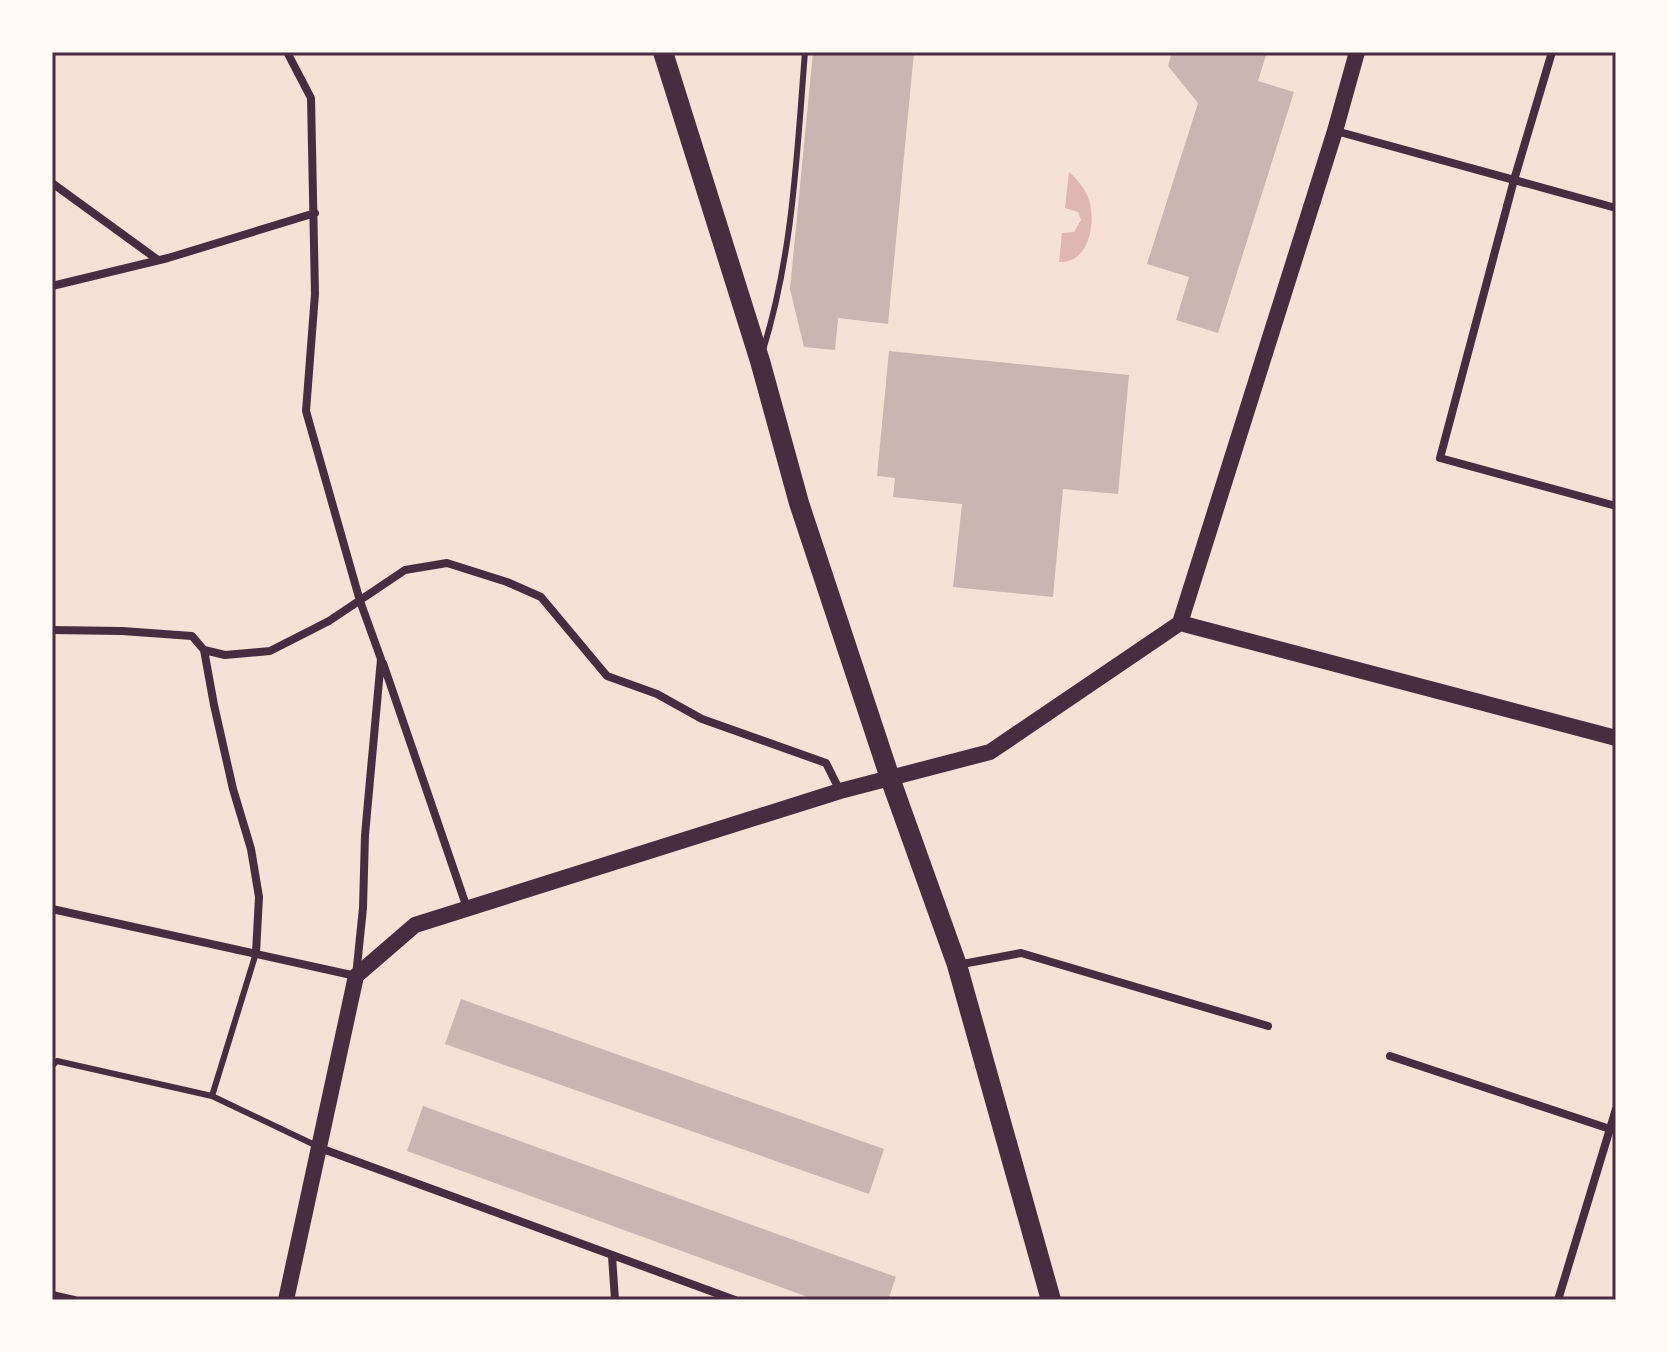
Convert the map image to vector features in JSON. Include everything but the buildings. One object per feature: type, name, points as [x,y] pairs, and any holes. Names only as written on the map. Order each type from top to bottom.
[{"type":"main road","points":[[663,52],[760,361],[799,503],[890,778],[957,965],[1051,1300]]},
{"type":"main road","points":[[286,1300],[356,976],[415,925],[840,791],[990,752],[1180,623],[1357,52]]},
{"type":"main road","points":[[1180,623],[1616,738]]},
{"type":"street","points":[[287,52],[311,98],[315,294],[306,411],[360,601],[467,909]]},
{"type":"street","points":[[1552,52],[1514,180],[1440,458],[1616,506]]},
{"type":"street","points":[[1335,131],[1616,208]]},
{"type":"street","points":[[52,183],[158,260]]},
{"type":"street","points":[[52,286],[158,260],[315,213]]},
{"type":"street","points":[[204,650],[225,655],[270,651],[360,601],[405,570],[447,563],[507,582],[541,597],[607,676],[657,694],[702,719],[826,763],[840,791]]},
{"type":"street","points":[[52,630],[192,636],[204,650],[233,789],[251,849],[259,897],[256,953]]},
{"type":"street","points":[[52,909],[356,976],[381,659]]},
{"type":"street","points":[[957,965],[1021,953],[1268,1026]]},
{"type":"street","points":[[1390,1056],[1613,1130]]},
{"type":"street","points":[[1558,1300],[1613,1130],[1616,1109]]},
{"type":"street","points":[[320,1148],[735,1300]]},
{"type":"street","points":[[612,1256],[615,1300]]},
{"type":"street","points":[[52,1295],[74,1300]]},
{"type":"lane","points":[[760,361],[775,312],[792,204],[805,52]]},
{"type":"lane","points":[[212,1096],[256,953]]},
{"type":"lane","points":[[52,1066],[57,1061],[212,1096],[320,1148]]},
{"type":"shaded area","points":[[1069,172],[1088,197],[1091,228],[1078,256],[1059,262],[1062,233],[1074,232],[1081,220],[1078,212],[1065,208]]}]
